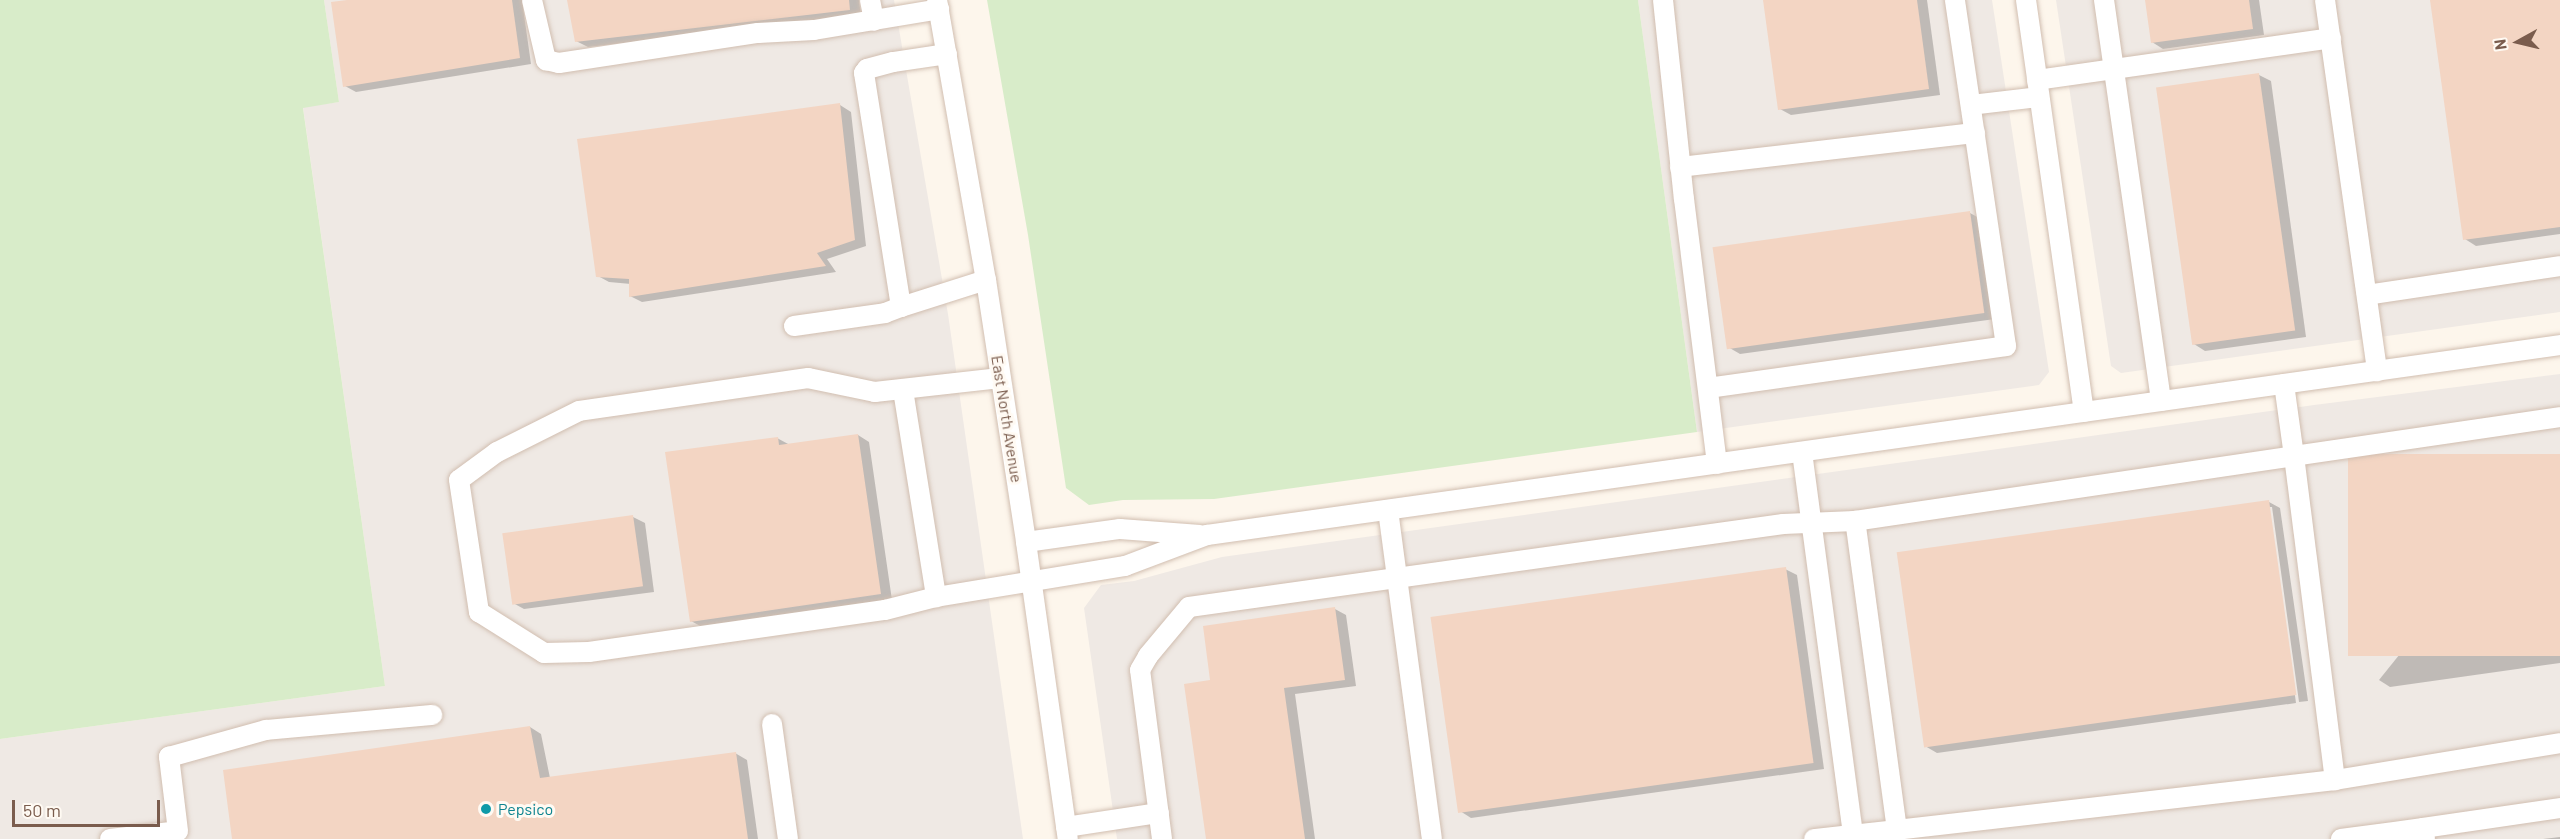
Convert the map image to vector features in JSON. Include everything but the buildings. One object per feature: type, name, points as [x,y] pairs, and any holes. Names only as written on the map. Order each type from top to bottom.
[{"type":"street","points":[[532,0],[546,60],[559,63],[758,33],[814,30],[874,21],[938,5]]},
{"type":"street","points":[[870,0],[874,21]]},
{"type":"street","points":[[1663,0],[1680,167],[1717,464]]},
{"type":"street","points":[[1708,388],[2007,346],[1955,0]]},
{"type":"street","points":[[2026,0],[2084,412]]},
{"type":"street","points":[[2104,0],[2162,401]]},
{"type":"street","points":[[2325,0],[2377,371]]},
{"type":"street","name":"East North Avenue","points":[[938,5],[986,280],[1032,581],[1067,833]]},
{"type":"street","points":[[1971,105],[2113,69],[2331,38]]},
{"type":"street","points":[[901,307],[864,73],[867,69],[893,62],[947,54]]},
{"type":"street","points":[[1680,167],[1975,133]]},
{"type":"street","points":[[2367,296],[2560,266]]},
{"type":"street","points":[[794,326],[885,313],[986,280]]},
{"type":"street","points":[[1026,542],[1120,529],[1207,535],[2560,345]]},
{"type":"street","points":[[1000,378],[875,392],[808,378],[579,411],[497,452],[459,480],[479,612],[544,653],[589,652],[861,614],[936,597],[1125,566],[1207,535]]},
{"type":"street","points":[[2284,384],[2335,780]]},
{"type":"street","points":[[903,390],[936,597]]},
{"type":"street","points":[[1162,839],[1140,670],[1148,656],[1189,607],[1783,524],[1812,525],[1855,521],[2560,417]]},
{"type":"street","points":[[1802,452],[1853,835]]},
{"type":"street","points":[[1388,510],[1432,839]]},
{"type":"street","points":[[1855,521],[1897,830]]},
{"type":"street","points":[[110,839],[178,831],[169,757],[266,730],[432,716]]},
{"type":"street","points":[[772,724],[788,839]]},
{"type":"street","points":[[1814,839],[2335,780],[2560,743]]},
{"type":"street","points":[[2341,839],[2424,833],[2451,822],[2560,808]]},
{"type":"street","points":[[1067,833],[1159,813]]},
{"type":"shaded area","points":[[324,0],[894,0],[948,314],[1023,839],[0,839],[0,739],[385,686],[303,107],[339,102]]},
{"type":"shaded area","points":[[1638,0],[1992,0],[2049,372],[2039,385],[1697,432]]},
{"type":"shaded area","points":[[2056,0],[2560,0],[2560,312],[2121,373],[2111,366]]},
{"type":"shaded area","points":[[2560,374],[2560,839],[1117,839],[1084,608],[1101,585],[1134,581],[1222,557],[2314,405]]},
{"type":"green space","points":[[0,0],[324,0],[339,102],[303,108],[385,686],[0,739]]},
{"type":"green space","points":[[987,0],[1638,0],[1697,432],[1214,499],[1123,500],[1089,505],[1066,488],[1028,235]]},
{"type":"place","name":"Pepsico","points":[[486,809]]}]
